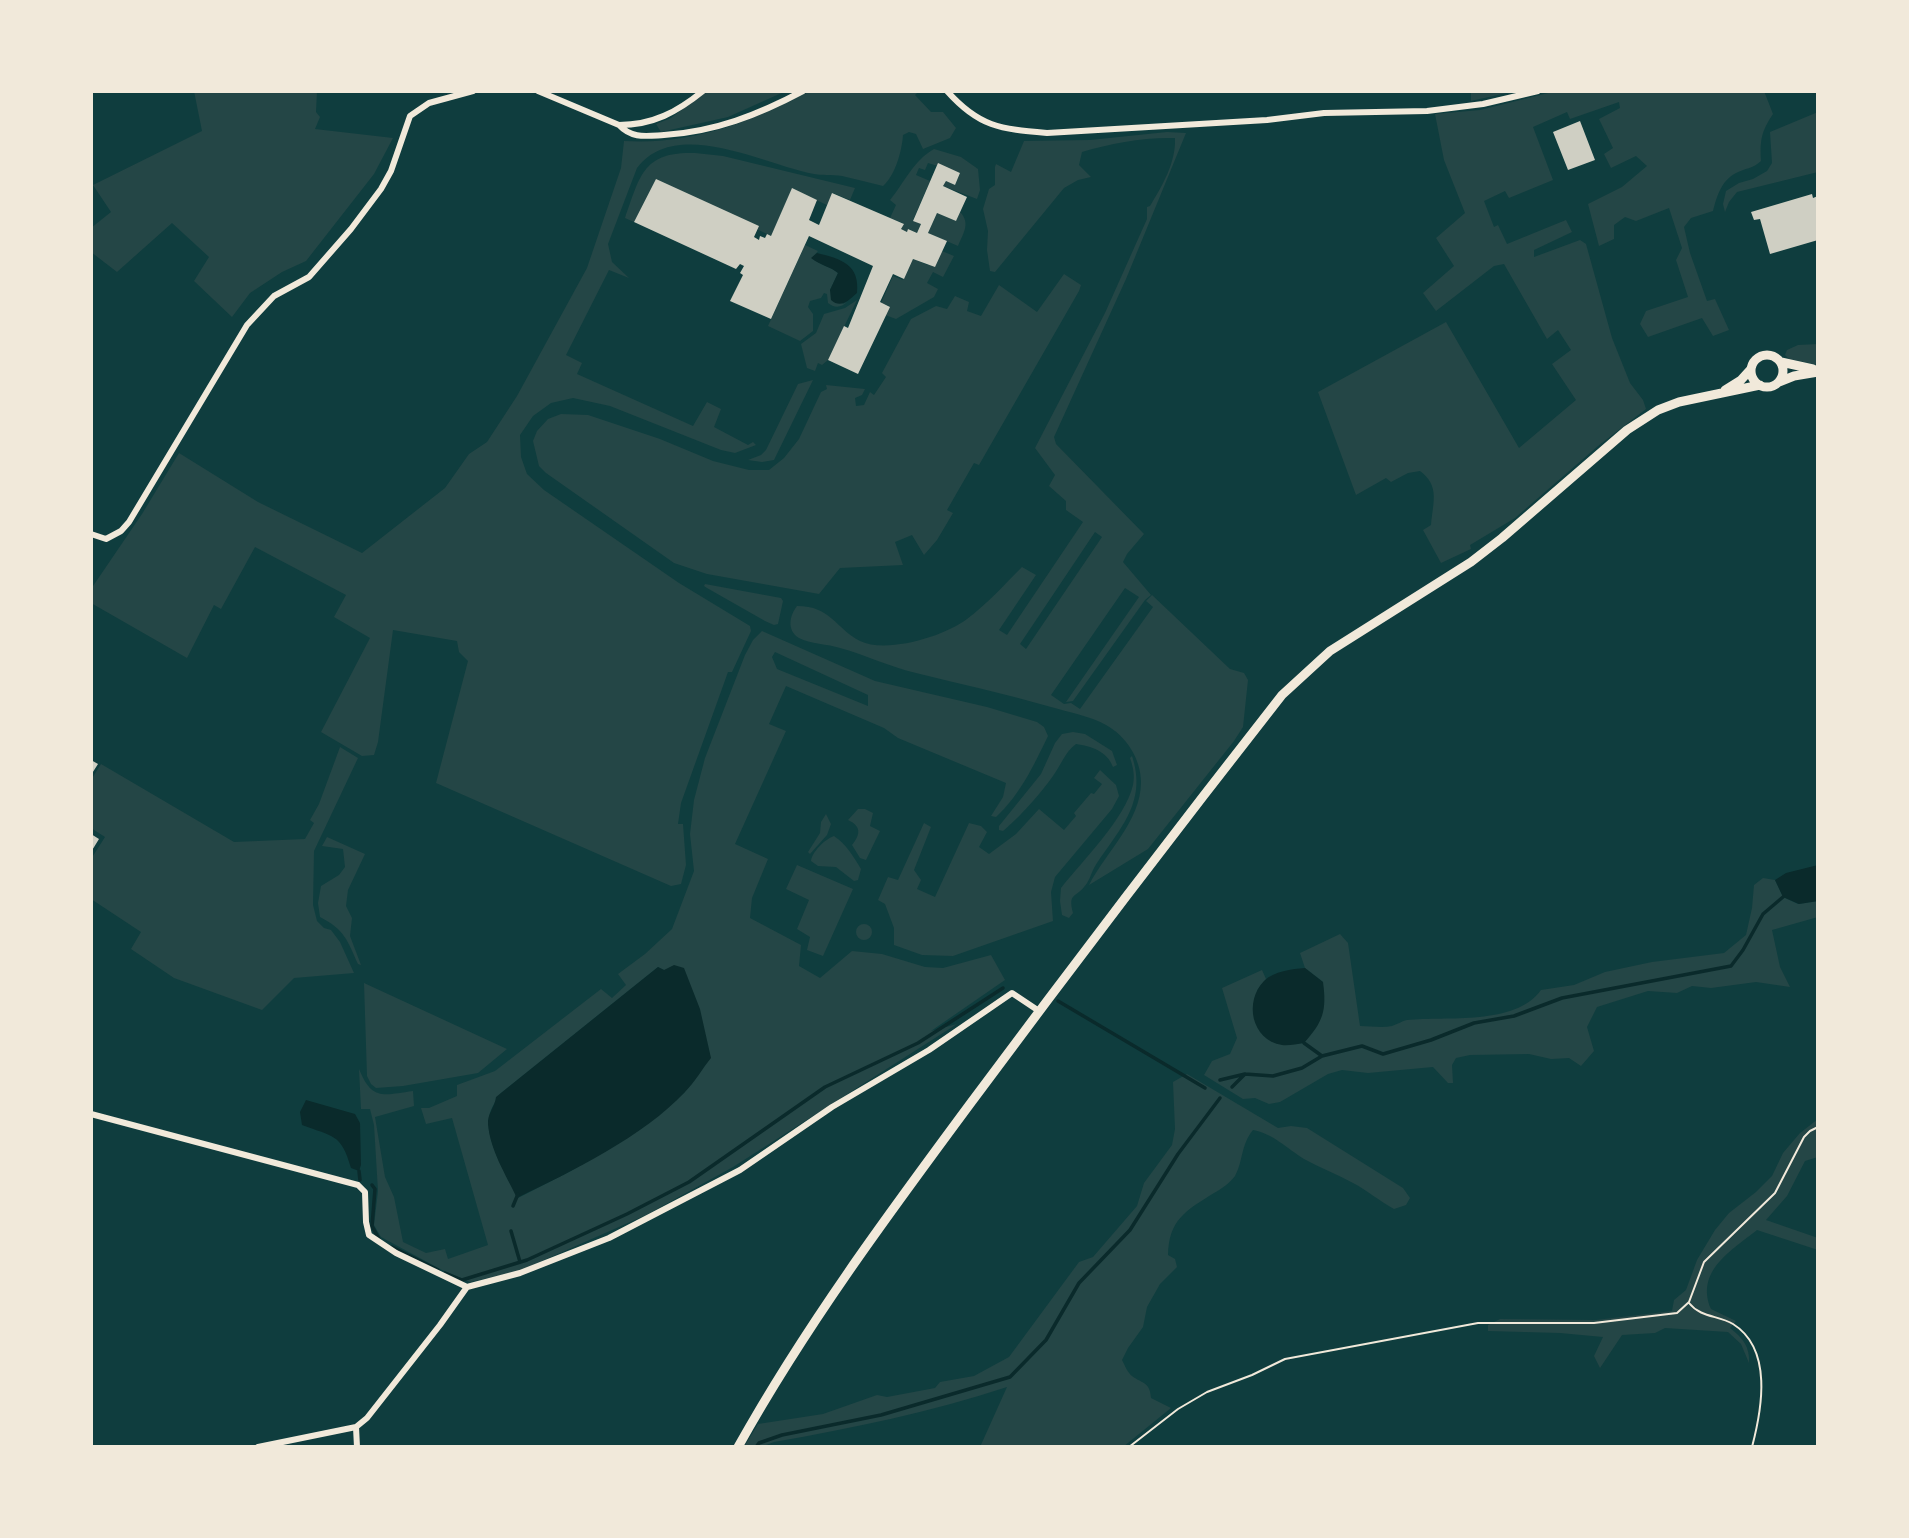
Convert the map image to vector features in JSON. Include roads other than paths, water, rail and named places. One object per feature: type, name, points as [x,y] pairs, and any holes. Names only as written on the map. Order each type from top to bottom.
[{"type":"main road","points":[[1717,394],[1741,380],[1755,360],[1764,355],[1818,371]]},
{"type":"main road","points":[[1779,382],[1783,372],[1781,362]]},
{"type":"main road","points":[[1751,369],[1753,379],[1760,385]]},
{"type":"main road","points":[[738,1447],[851,1268],[1039,1011],[1259,724],[1302,674],[1358,632],[1471,562],[1647,416],[1679,402],[1760,385],[1770,387],[1794,376],[1818,371]]},
{"type":"street","points":[[91,534],[106,539],[121,531],[129,522],[247,325],[274,296],[309,277],[317,269],[381,189],[391,171],[410,117],[429,103],[473,91]]},
{"type":"street","points":[[538,91],[619,125],[632,136],[710,129],[740,120],[803,91]]},
{"type":"street","points":[[619,125],[652,123],[671,115],[703,91]]},
{"type":"street","points":[[947,91],[966,112],[976,118],[1018,131],[1047,133],[1241,122],[1324,113],[1427,111],[1483,104],[1538,91]]},
{"type":"street","points":[[258,1447],[356,1427],[367,1418],[402,1374],[467,1287],[520,1273],[609,1238],[740,1170],[832,1107],[929,1049],[1012,993],[1039,1011]]},
{"type":"street","points":[[91,1114],[358,1185],[365,1192],[369,1235],[396,1253],[467,1287]]},
{"type":"street","points":[[356,1427],[357,1447]]},
{"type":"waterway","points":[[1232,1087],[1245,1074],[1273,1076],[1302,1068],[1322,1056],[1362,1046],[1383,1054],[1431,1040],[1474,1023],[1514,1016],[1562,998],[1731,966],[1763,914],[1783,897]]},
{"type":"waterway","points":[[445,1273],[462,1280],[527,1260],[627,1214],[689,1182],[825,1087],[918,1043],[1003,988]]},
{"type":"waterway","points":[[1058,1001],[1205,1088]]},
{"type":"waterway","points":[[1304,1043],[1322,1056]]},
{"type":"waterway","points":[[1220,1080],[1245,1074]]},
{"type":"waterway","points":[[756,1447],[759,1443],[782,1435],[881,1415],[1010,1377],[1046,1340],[1079,1283],[1130,1230],[1178,1154],[1220,1098]]},
{"type":"waterway","points":[[359,1171],[360,1180]]},
{"type":"waterway","points":[[372,1185],[375,1189],[372,1226],[379,1239]]},
{"type":"waterway","points":[[513,1206],[518,1194]]},
{"type":"waterway","points":[[511,1231],[520,1262]]},
{"type":"waterway","points":[[392,1247],[438,1270]]}]
